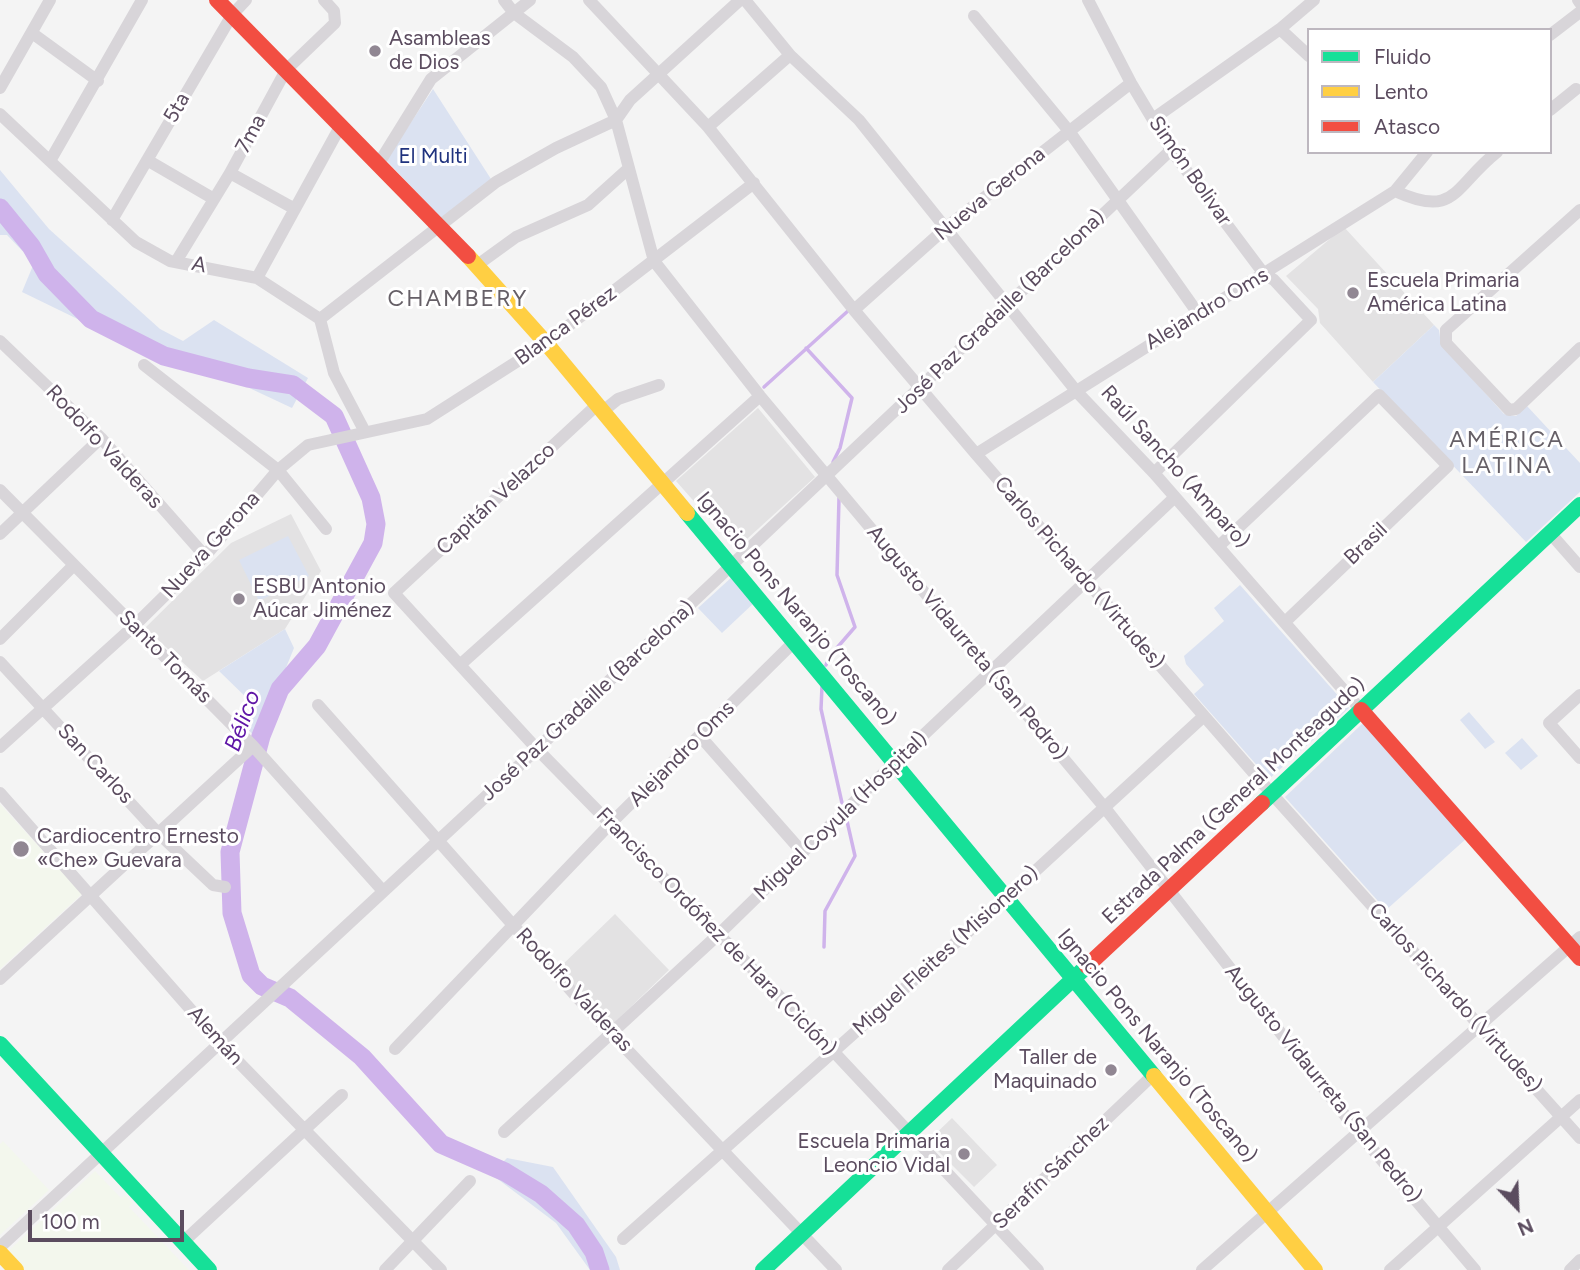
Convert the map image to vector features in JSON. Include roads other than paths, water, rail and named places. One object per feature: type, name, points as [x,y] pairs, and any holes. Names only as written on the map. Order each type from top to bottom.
[{"type":"street","points":[[0,88],[50,0]]},
{"type":"street","points":[[50,161],[142,0]]},
{"type":"street","name":"Ignacio Pons Naranjo (Toscano)","points":[[217,0],[441,225],[546,343],[733,565],[1315,1270]]},
{"type":"street","name":"5ta","points":[[113,220],[232,15],[246,0]]},
{"type":"street","name":"7ma","points":[[177,260],[230,173],[286,70],[335,23],[336,17],[324,0]]},
{"type":"street","name":"Augusto Vidaurreta (San Pedro)","points":[[504,0],[514,13],[573,57],[601,87],[616,120],[654,261],[760,396],[1105,808],[1358,1132],[1475,1270]]},
{"type":"street","points":[[379,163],[431,79],[530,0]]},
{"type":"street","name":"Carlos Pichardo (Virtudes)","points":[[589,0],[708,127],[854,310],[1085,580],[1272,794],[1580,1138]]},
{"type":"street","points":[[362,431],[334,373],[320,319],[496,182],[556,148],[616,120],[630,100],[743,0]]},
{"type":"street","name":"Raúl Sancho (Amparo)","points":[[743,0],[790,55],[859,120],[948,226],[1077,392],[1154,473],[1361,710],[1577,947]]},
{"type":"street","name":"Simón Bolivar","points":[[1088,0],[1131,83],[1171,150],[1264,274],[1274,280],[1309,315],[1309,325],[1154,473]]},
{"type":"street","points":[[1153,119],[1280,29],[1314,0]]},
{"type":"street","points":[[1552,33],[1580,12]]},
{"type":"street","points":[[974,16],[1069,131],[1197,312]]},
{"type":"street","points":[[1280,29],[1307,54]]},
{"type":"street","points":[[32,33],[98,81]]},
{"type":"street","points":[[708,127],[790,55]]},
{"type":"street","name":"Nueva Gerona","points":[[854,310],[948,226],[1131,83]]},
{"type":"street","points":[[1552,108],[1576,89]]},
{"type":"street","name":"A","points":[[0,114],[136,242],[170,261],[177,260],[257,278],[320,319]]},
{"type":"street","points":[[257,278],[341,125]]},
{"type":"street","name":"José Paz Gradaille (Barcelona)","points":[[0,1247],[440,840],[826,475],[921,389],[1008,302],[1171,150]]},
{"type":"street","name":"Alejandro Oms","points":[[976,454],[1077,392],[1197,312],[1264,274],[1395,191],[1425,154]]},
{"type":"street","points":[[1395,191],[1419,202],[1435,204],[1450,197],[1483,157]]},
{"type":"street","points":[[147,160],[214,199]]},
{"type":"street","points":[[476,266],[516,237],[588,205],[628,170]]},
{"type":"street","points":[[230,173],[295,209]]},
{"type":"street","name":"Blanca Pérez","points":[[333,437],[428,419],[546,343],[754,183]]},
{"type":"street","points":[[1580,210],[1446,330],[1446,343],[1509,410],[1516,409],[1580,348]]},
{"type":"street","name":"Rodolfo Valderas","points":[[0,341],[101,438],[205,556]]},
{"type":"street","points":[[144,365],[278,470],[326,529]]},
{"type":"street","name":"Capitán Velazco","points":[[394,593],[601,408],[659,385]]},
{"type":"street","name":"Brasil","points":[[1219,546],[1379,395],[1448,466],[1285,622]]},
{"type":"street","points":[[461,664],[760,396]]},
{"type":"street","name":"Nueva Gerona","points":[[0,747],[134,626],[205,556],[278,470],[308,444],[333,437]]},
{"type":"street","points":[[0,534],[101,438]]},
{"type":"street","name":"Santo Tomás","points":[[0,489],[253,746],[383,891]]},
{"type":"street","name":"Miguel Coyula (Hospital)","points":[[504,1132],[719,934],[895,762],[1175,497]]},
{"type":"street","name":"Estrada Palma (General Monteagudo)","points":[[762,1270],[1580,505]]},
{"type":"street","points":[[1550,533],[1580,567]]},
{"type":"street","points":[[0,639],[74,565]]},
{"type":"street","name":"Francisco Ordóñez de Hara (Ciclón)","points":[[394,593],[537,749],[833,1051],[1038,1270]]},
{"type":"street","name":"Alejandro Oms","points":[[396,1049],[610,824],[795,641]]},
{"type":"street","name":"San Carlos","points":[[0,662],[158,833],[213,885],[225,887]]},
{"type":"street","points":[[1580,695],[1549,723],[1580,758]]},
{"type":"street","name":"Rodolfo Valderas","points":[[318,705],[513,924],[800,1235],[836,1270]]},
{"type":"street","name":"Miguel Fleites (Misionero)","points":[[623,1239],[1007,897],[1204,716]]},
{"type":"street","points":[[700,736],[803,853]]},
{"type":"street","points":[[0,979],[253,746]]},
{"type":"street","name":"Alemán","points":[[0,793],[221,1044],[441,1270]]},
{"type":"street","points":[[1202,1270],[1480,1025],[1577,947]]},
{"type":"street","points":[[0,1044],[195,1270]]},
{"type":"street","points":[[0,1057],[209,1270]]},
{"type":"street","name":"Serafín Sánchez","points":[[948,1270],[1153,1074]]},
{"type":"street","points":[[183,1242],[342,1095]]},
{"type":"street","points":[[1390,1270],[1580,1100]]},
{"type":"street","points":[[385,1270],[470,1181]]},
{"type":"street","points":[[0,1253],[16,1270]]},
{"type":"street","points":[[1570,1270],[1580,1260]]},
{"type":"waterway","name":"Bélico","points":[[0,208],[31,246],[47,274],[91,319],[164,356],[248,378],[293,385],[334,416],[371,498],[376,524],[373,543],[317,646],[280,689],[261,736],[230,852],[232,913],[251,975],[262,986],[290,998],[362,1057],[441,1144],[505,1172],[541,1194],[576,1225],[594,1252],[600,1270]]},
{"type":"waterway","points":[[764,387],[849,310]]},
{"type":"waterway","points":[[806,348],[852,398],[840,448],[833,462]]},
{"type":"waterway","points":[[826,665],[829,657],[855,627],[837,575],[839,498]]},
{"type":"waterway","points":[[822,686],[821,709],[842,803]]},
{"type":"waterway","points":[[824,947],[825,911],[855,856],[847,821]]},
{"type":"place","name":"Asambleas de Dios","points":[[375,51]]},
{"type":"place","name":"Escuela Primaria América Latina","points":[[1353,293]]},
{"type":"place","name":"ESBU Antonio Aúcar Jiménez","points":[[239,599]]},
{"type":"place","name":"Cardiocentro Ernesto «Che» Guevara","points":[[21,849]]},
{"type":"place","name":"Taller de Maquinado","points":[[1111,1070]]},
{"type":"place","name":"Escuela Primaria Leoncio Vidal","points":[[964,1154]]},
{"type":"district","name":"CHAMBERY","points":[[458,299]]},
{"type":"district","name":"AMÉRICA LATINA","points":[[1507,453]]},
{"type":"park label","name":"El Multi","points":[[433,157]]}]
